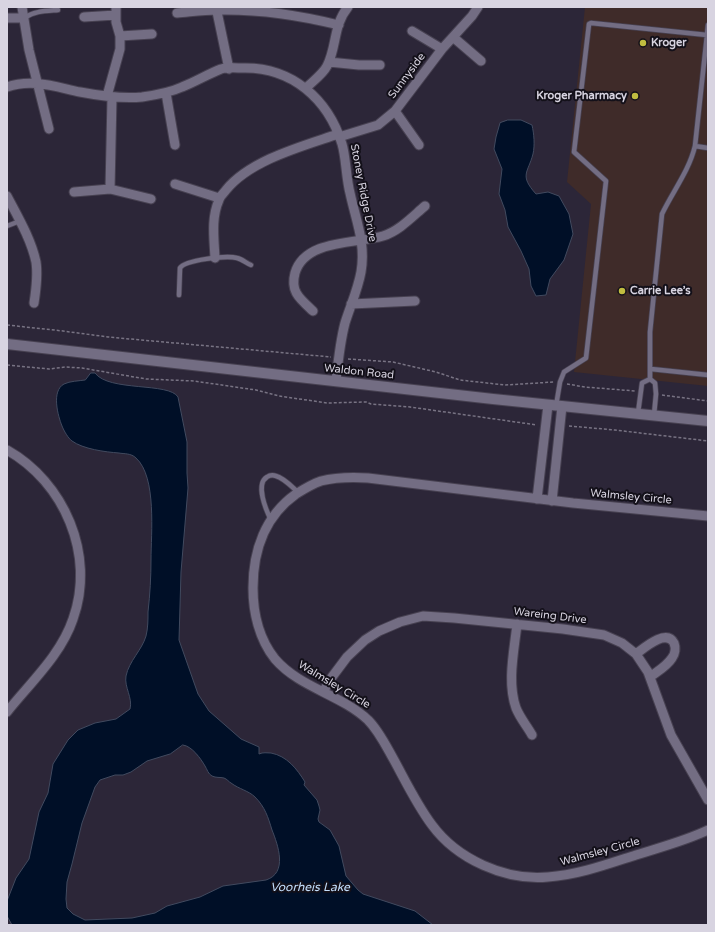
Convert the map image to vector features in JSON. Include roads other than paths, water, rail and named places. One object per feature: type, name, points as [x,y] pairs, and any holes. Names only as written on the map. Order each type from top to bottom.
[{"type":"street","points":[[22,7],[29,50],[49,129]]},
{"type":"street","points":[[306,88],[327,66],[343,13],[348,7]]},
{"type":"street","name":"Sunnyside","points":[[219,198],[232,183],[258,165],[290,151],[378,125],[395,111],[442,49],[472,16],[478,7]]},
{"type":"street","points":[[177,13],[216,8],[274,12],[311,18],[339,25]]},
{"type":"street","points":[[216,8],[229,69]]},
{"type":"street","points":[[84,18],[116,11],[120,36],[120,49],[109,97],[110,189]]},
{"type":"street","points":[[7,18],[24,18]]},
{"type":"street","points":[[412,31],[442,49]]},
{"type":"street","points":[[120,36],[152,34]]},
{"type":"street","points":[[453,37],[481,61]]},
{"type":"street","points":[[328,62],[359,65],[380,65]]},
{"type":"street","name":"Stoney Ridge Drive","points":[[7,87],[15,84],[38,83],[109,97],[137,98],[166,93],[222,69],[244,68],[277,73],[297,82],[311,92],[325,108],[339,136],[342,145],[350,194],[359,224],[362,241],[361,273],[342,334],[336,382]]},
{"type":"street","points":[[166,93],[175,145]]},
{"type":"street","points":[[395,111],[419,145]]},
{"type":"street","points":[[175,184],[219,198],[213,229],[215,258]]},
{"type":"street","points":[[74,192],[110,189],[151,199]]},
{"type":"street","points":[[7,196],[29,241],[36,262],[37,277],[34,303]]},
{"type":"street","points":[[312,311],[298,296],[294,289],[293,282],[296,270],[302,260],[309,253],[326,246],[384,236],[396,230],[425,206]]},
{"type":"street","points":[[352,304],[415,300]]},
{"type":"street","name":"Waldon Road","points":[[7,344],[336,382],[708,421]]},
{"type":"street","points":[[537,499],[546,426],[556,405]]},
{"type":"street","points":[[552,501],[560,426],[556,405]]},
{"type":"street","points":[[7,450],[18,456],[35,470],[49,485],[62,504],[78,546],[81,579],[73,619],[66,634],[44,669],[7,712]]},
{"type":"street","name":"Walmsley Circle","points":[[708,516],[552,501],[368,478],[347,477],[321,481],[306,488],[288,500],[263,531],[257,548],[253,575],[255,612],[260,633],[267,648],[288,672],[297,679],[354,709],[369,721],[383,741],[418,804],[432,825],[442,837],[464,855],[487,867],[520,876],[540,878],[574,873],[627,858],[708,830]]},
{"type":"street","name":"Wareing Drive","points":[[324,692],[332,677],[347,657],[365,640],[379,631],[400,622],[423,616],[517,624],[604,635],[622,643],[636,654],[650,677],[671,735],[708,800]]},
{"type":"street","points":[[517,624],[512,669],[512,692],[516,708],[532,735]]},
{"type":"street","points":[[636,654],[654,640],[660,638],[668,638],[674,643],[674,653],[672,658],[650,677]]},
{"type":"lane","points":[[24,18],[29,14],[58,10]]},
{"type":"lane","points":[[556,405],[560,382],[564,372],[586,358],[606,181],[574,152],[589,24],[592,23],[707,35]]},
{"type":"lane","points":[[650,379],[650,332],[662,214],[692,160],[695,146],[708,25]]},
{"type":"lane","points":[[695,146],[708,148]]},
{"type":"lane","points":[[7,226],[20,221]]},
{"type":"lane","points":[[179,295],[181,266],[215,258],[238,258],[251,265]]},
{"type":"lane","points":[[651,370],[708,376]]},
{"type":"lane","points":[[638,414],[642,383],[650,379]]},
{"type":"lane","points":[[650,379],[655,383],[656,394],[654,415]]},
{"type":"lane","points":[[271,520],[267,512],[261,486],[264,479],[270,475],[276,476],[299,493]]},
{"type":"water","points":[[508,120],[521,120],[532,125],[534,151],[526,174],[526,178],[531,188],[536,194],[548,192],[559,196],[569,214],[573,234],[564,260],[550,279],[546,295],[536,296],[531,286],[529,269],[508,227],[505,210],[499,194],[502,169],[494,149],[500,123]]},
{"type":"water","name":"Voorheis Lake","points":[[91,373],[95,373],[102,379],[113,383],[163,390],[172,392],[178,397],[187,442],[188,488],[181,572],[179,640],[198,694],[209,711],[241,739],[259,747],[259,754],[271,753],[282,757],[299,772],[305,782],[304,785],[317,800],[320,810],[318,819],[319,822],[330,830],[339,846],[346,876],[358,890],[363,894],[415,911],[433,925],[12,925],[7,916],[7,901],[16,878],[29,859],[39,812],[48,793],[53,764],[68,740],[78,730],[95,723],[116,719],[130,709],[131,705],[126,684],[126,676],[130,665],[142,646],[147,630],[151,579],[152,521],[150,492],[147,478],[143,467],[134,456],[88,448],[72,441],[66,434],[57,410],[58,392],[60,387],[64,384],[85,380]],"holes":[[[183,745],[193,750],[211,775],[225,778],[234,785],[253,795],[264,808],[279,851],[280,858],[277,871],[273,876],[266,880],[223,886],[200,897],[167,906],[155,913],[132,918],[85,920],[73,914],[67,908],[67,882],[82,823],[95,787],[100,780],[131,772],[147,761],[170,754]]]},
{"type":"place","name":"Kroger","points":[[643,43]]},
{"type":"place","name":"Kroger Pharmacy","points":[[635,96]]},
{"type":"place","name":"Carrie Lee’s","points":[[622,291]]}]
